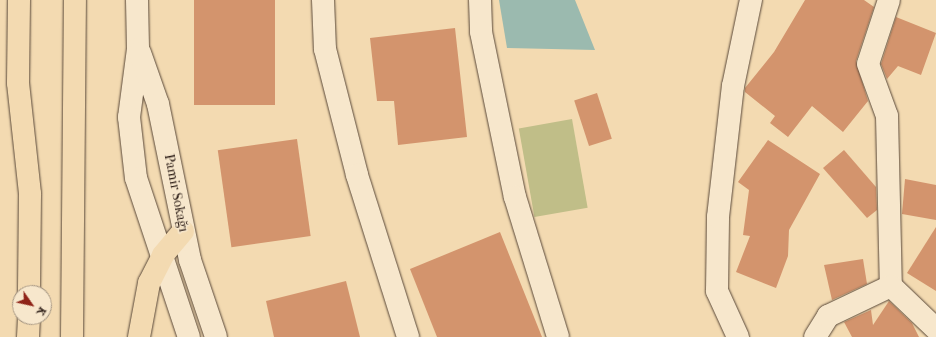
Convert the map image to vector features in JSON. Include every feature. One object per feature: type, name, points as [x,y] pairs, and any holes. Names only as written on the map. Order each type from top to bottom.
[{"type":"highway","points":[[16,0],[18,83],[30,194],[29,285]]},
{"type":"highway","points":[[18,83],[19,0]]},
{"type":"highway","points":[[72,337],[75,0]]},
{"type":"highway","points":[[139,337],[149,283],[163,255],[183,231]]},
{"type":"highway","points":[[28,337],[29,325]]},
{"type":"street","name":"Pamir Sokağı","points":[[137,0],[138,49],[129,117],[136,178],[163,255],[189,337]]},
{"type":"street","points":[[323,0],[329,64],[357,174],[408,337]]},
{"type":"street","points":[[480,0],[481,32],[515,197],[558,337]]},
{"type":"street","points":[[738,337],[717,291],[718,217],[733,86],[751,0]]},
{"type":"street","points":[[889,0],[868,64],[887,116],[890,286],[936,329]]},
{"type":"street","name":"Pamir Sokağı","points":[[138,49],[158,104],[183,231],[216,337]]},
{"type":"street","points":[[815,337],[828,316],[890,286]]},
{"type":"shaded area","points":[[572,119],[588,208],[534,217],[519,128]]},
{"type":"water","points":[[499,0],[575,0],[595,50],[507,48]]},
{"type":"building","points":[[194,0],[275,0],[275,105],[194,105]]},
{"type":"building","points":[[805,0],[864,0],[874,7],[856,61],[868,101],[843,132],[812,106],[788,137],[770,123],[775,116],[745,92],[745,88],[774,52]]},
{"type":"building","points":[[896,17],[936,33],[921,75],[898,66],[887,79],[881,64]]},
{"type":"building","points":[[455,28],[467,137],[398,145],[394,101],[377,101],[370,38]]},
{"type":"building","points":[[597,93],[612,139],[589,146],[574,100]]},
{"type":"building","points":[[297,139],[311,236],[231,247],[218,150]]},
{"type":"building","points":[[768,140],[820,174],[789,230],[788,256],[776,288],[736,272],[750,236],[743,235],[749,190],[738,182]]},
{"type":"building","points":[[844,150],[876,187],[877,210],[867,218],[823,168]]},
{"type":"building","points":[[905,179],[936,185],[936,220],[902,214]]},
{"type":"building","points":[[936,227],[936,291],[907,273]]},
{"type":"building","points":[[500,232],[542,337],[437,337],[410,269]]},
{"type":"building","points":[[863,259],[867,284],[832,300],[824,265]]},
{"type":"building","points":[[346,281],[360,337],[274,337],[266,301]]},
{"type":"building","points":[[889,301],[912,323],[919,337],[852,337],[844,322],[871,310],[873,325]]}]
